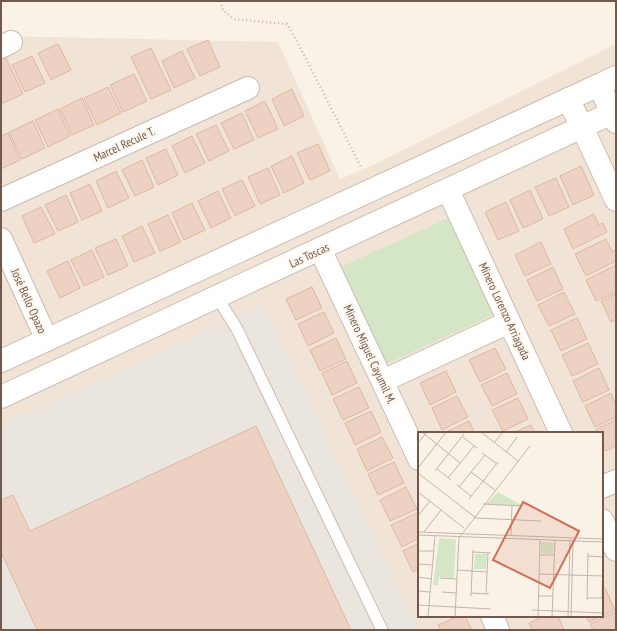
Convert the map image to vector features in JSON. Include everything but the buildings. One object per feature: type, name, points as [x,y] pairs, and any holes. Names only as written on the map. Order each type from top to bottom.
[{"type":"street","points":[[1,362],[607,81],[615,115]]},
{"type":"street","name":"Marcel Recule T.","points":[[1,200],[248,88]]},
{"type":"street","points":[[568,99],[616,200]]},
{"type":"street","name":"Las Toscas","points":[[1,397],[582,127],[615,115]]},
{"type":"street","name":"Minero Lorenzo Arriagada","points":[[448,190],[561,432]]},
{"type":"street","name":"José Bello Opazo","points":[[1,239],[47,340]]},
{"type":"street","name":"Minero Miguel Cayumil M.","points":[[320,249],[418,457]]},
{"type":"street","points":[[383,381],[509,322]]},
{"type":"street","points":[[603,487],[616,481]]},
{"type":"street","points":[[603,522],[616,550]]},
{"type":"street","points":[[492,617],[498,630]]},
{"type":"lane","points":[[217,297],[237,329],[382,630]]},
{"type":"path","points":[[220,1],[223,10],[234,19],[287,24],[372,190]]},
{"type":"shaded area","points":[[1,36],[278,42],[340,179],[367,168],[616,44],[616,630],[1,630]]},
{"type":"shaded area","points":[[263,305],[419,630],[4,630],[1,623],[1,425]]},
{"type":"green space","points":[[450,217],[495,314],[386,364],[341,267]]}]
